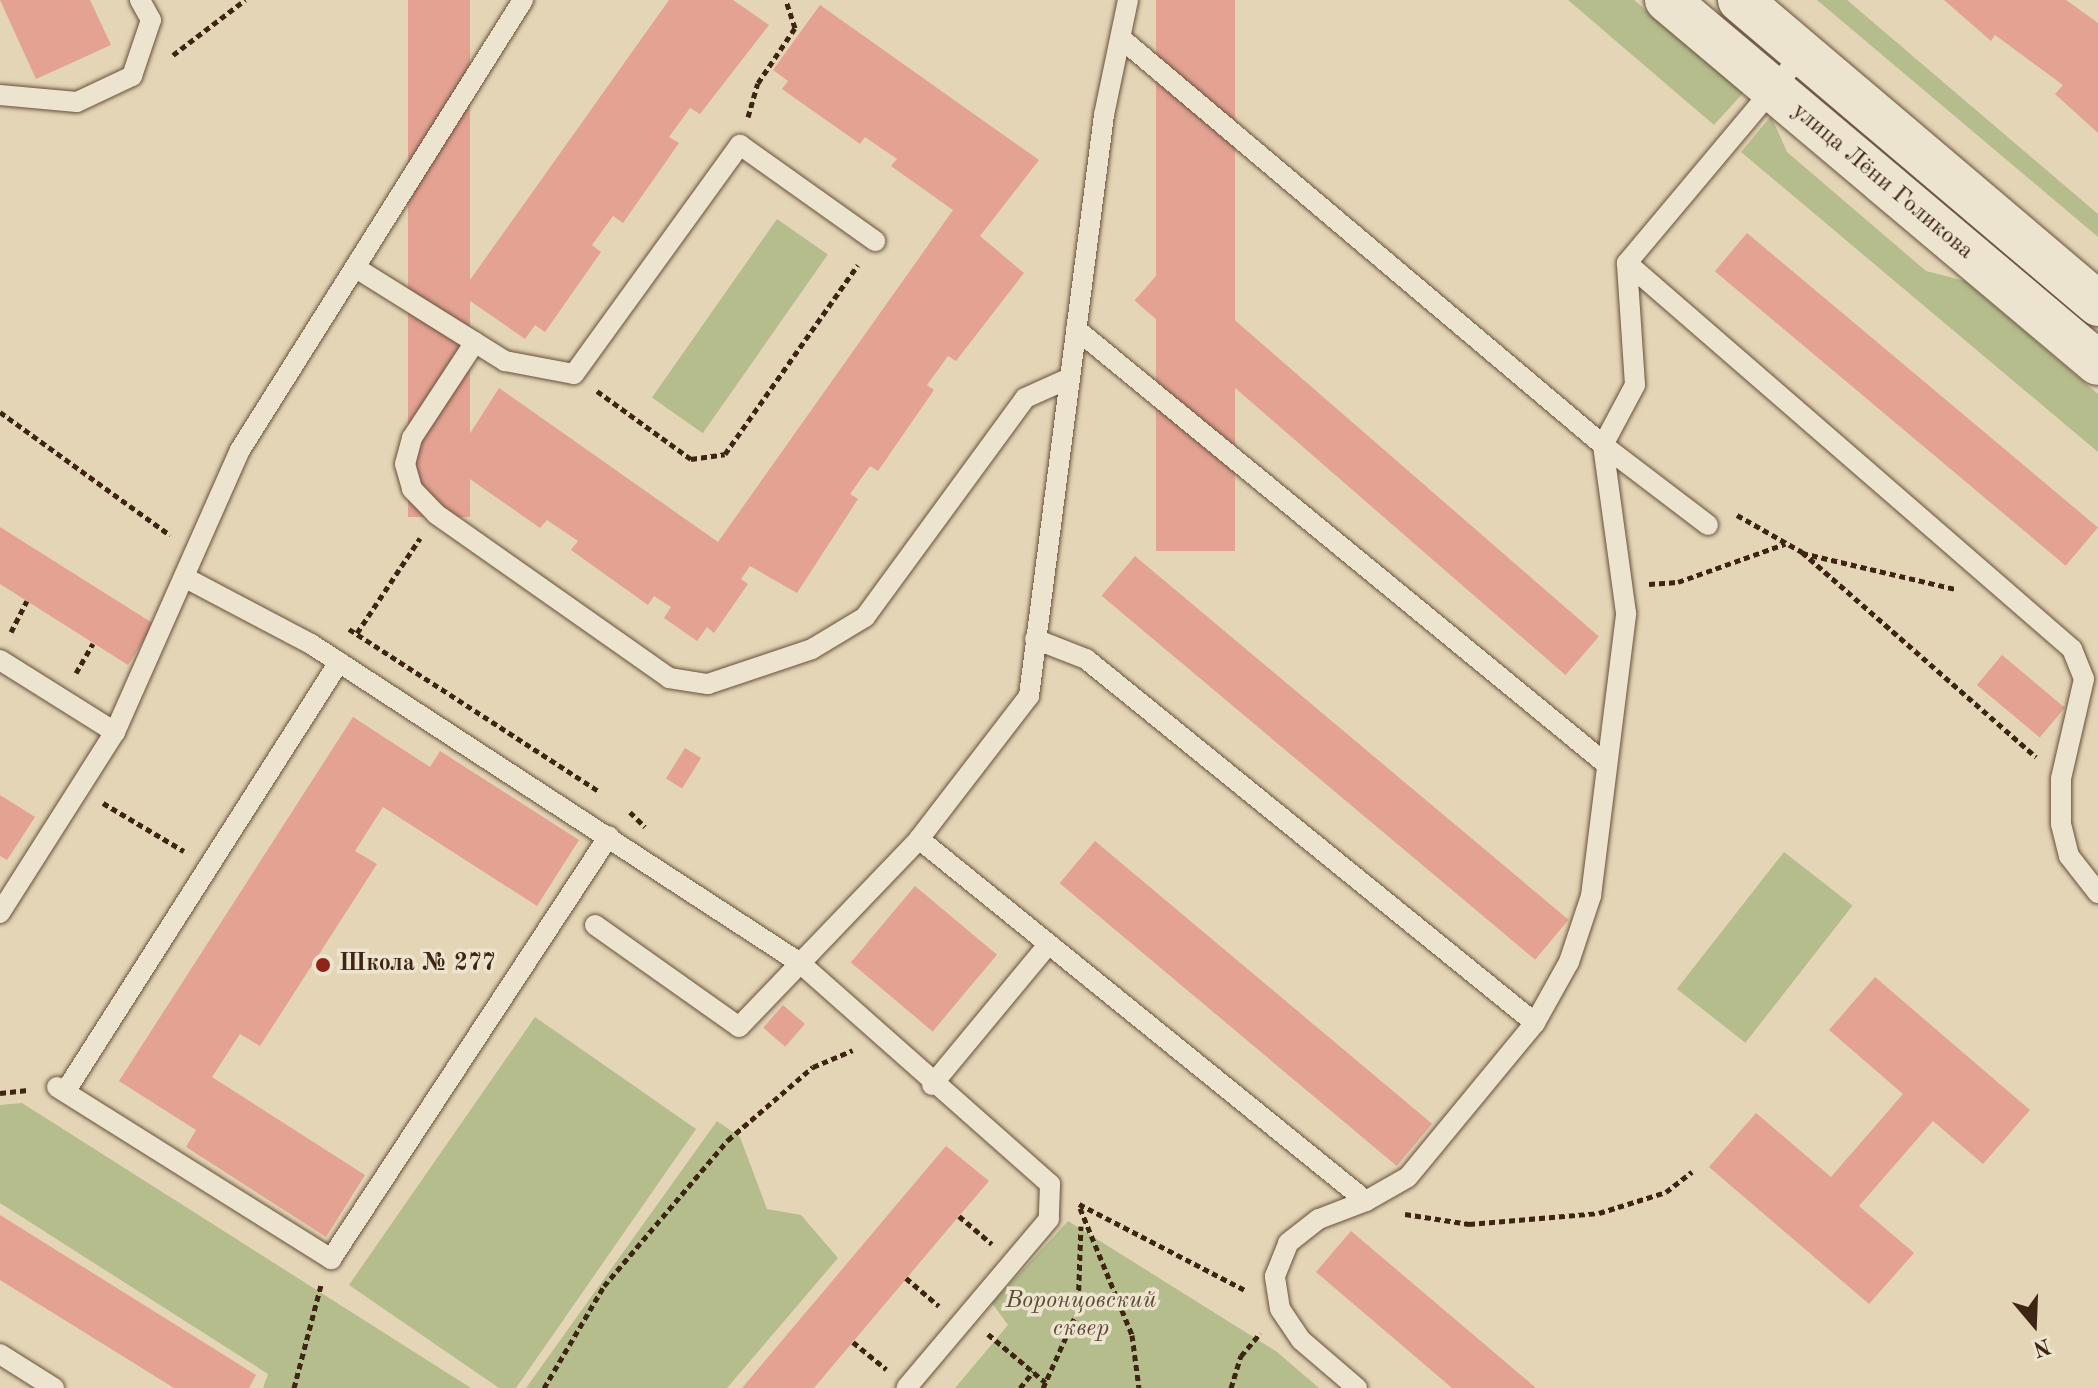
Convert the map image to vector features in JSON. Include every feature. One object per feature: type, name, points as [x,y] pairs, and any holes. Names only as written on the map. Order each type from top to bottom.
[{"type":"street","name":"улица Лёни Голикова","points":[[1667,0],[2098,363]]},
{"type":"street","name":"улица Лёни Голикова","points":[[1740,0],[2098,304]]},
{"type":"lane","points":[[0,95],[77,102],[132,76],[151,20],[140,0]]},
{"type":"lane","points":[[0,913],[115,732],[240,450],[523,0]]},
{"type":"lane","points":[[595,925],[739,1027],[919,839],[1029,696],[1104,115],[1123,40],[1128,0]]},
{"type":"lane","points":[[1123,40],[1603,445],[1708,525]]},
{"type":"lane","points":[[1357,1388],[1301,1340],[1280,1309],[1275,1276],[1288,1243],[1319,1219],[1366,1201],[1408,1177],[1535,1023],[1569,962],[1591,896],[1605,763],[1626,613],[1603,445],[1635,385],[1627,263],[1803,53]]},
{"type":"lane","points":[[356,268],[505,361],[574,374],[740,145],[875,241]]},
{"type":"lane","points":[[1627,263],[2072,649],[2084,679],[2061,779],[2069,856],[2098,893]]},
{"type":"lane","points":[[1076,329],[1605,763]]},
{"type":"lane","points":[[475,342],[412,438],[405,464],[412,489],[436,514],[669,678],[708,684],[812,649],[865,617],[1025,398],[1070,378]]},
{"type":"lane","points":[[184,577],[339,662],[800,963],[932,1085],[1050,1184],[1049,1219],[1013,1261],[970,1325],[907,1388]]},
{"type":"lane","points":[[1035,639],[1086,659],[1535,1023]]},
{"type":"lane","points":[[3,650],[115,732]]},
{"type":"lane","points":[[339,662],[61,1089],[331,1259],[609,836]]},
{"type":"lane","points":[[919,839],[1046,947],[1366,1201]]},
{"type":"lane","points":[[932,1085],[1046,947]]},
{"type":"lane","points":[[0,1354],[54,1388]]},
{"type":"path","points":[[132,76],[199,40],[245,0]]},
{"type":"path","points":[[740,145],[758,83],[795,28],[786,0]]},
{"type":"path","points":[[574,374],[691,459],[709,461],[725,454],[875,241]]},
{"type":"path","points":[[0,412],[195,552]]},
{"type":"path","points":[[1708,525],[1731,512],[1802,552],[2061,779]]},
{"type":"path","points":[[339,662],[436,514]]},
{"type":"path","points":[[1622,586],[1678,582],[1786,543]]},
{"type":"path","points":[[1802,552],[2019,604]]},
{"type":"path","points":[[3,650],[27,601]]},
{"type":"path","points":[[80,788],[209,866]]},
{"type":"path","points":[[544,1388],[604,1286],[728,1140],[813,1067],[884,1041]]},
{"type":"path","points":[[1366,1201],[1469,1224],[1599,1213],[1666,1192],[1692,1172]]},
{"type":"path","points":[[1050,1184],[1079,1204],[1280,1309],[1241,1356],[1231,1388]]},
{"type":"path","points":[[906,1278],[1033,1372],[1044,1385],[1078,1310],[1079,1204]]},
{"type":"path","points":[[1079,1204],[1132,1335],[1139,1388]]},
{"type":"path","points":[[959,1216],[1013,1261]]},
{"type":"path","points":[[294,1388],[305,1327],[331,1259]]},
{"type":"path","points":[[853,1342],[907,1388]]},
{"type":"path","points":[[1020,1388],[1033,1372]]},
{"type":"green space","points":[[1568,0],[1634,0],[1743,93],[1714,125]]},
{"type":"green space","points":[[1817,0],[1847,0],[2098,214],[2098,237]]},
{"type":"green space","points":[[1771,116],[1787,152],[1926,271],[1965,281],[2098,394],[2098,452],[1741,152]]},
{"type":"green space","points":[[777,219],[828,255],[703,433],[652,398]]},
{"type":"green space","points":[[1784,852],[1853,906],[1745,1043],[1677,989]]},
{"type":"green space","points":[[535,1017],[696,1129],[516,1388],[499,1388],[349,1285]]},
{"type":"green space","points":[[22,1103],[471,1388],[263,1388],[268,1374],[0,1203],[0,1105]]},
{"type":"green space","points":[[717,1121],[740,1137],[767,1209],[801,1215],[838,1258],[727,1388],[526,1388]]},
{"type":"green space","name":"Воронцовский сквер","points":[[1068,1221],[1277,1352],[1319,1388],[955,1388],[1008,1325],[992,1303]]},
{"type":"building","points":[[0,0],[90,0],[111,45],[36,79]]},
{"type":"building","points":[[408,0],[470,0],[470,517],[408,517]]},
{"type":"building","points":[[669,0],[733,0],[769,25],[700,114],[690,108],[669,137],[679,143],[623,223],[613,216],[592,245],[601,252],[545,332],[535,325],[525,339],[460,294]]},
{"type":"building","points":[[1156,0],[1235,0],[1235,551],[1156,551]]},
{"type":"building","points":[[1944,0],[2066,0],[2098,23],[2098,133],[2055,94],[2063,85],[1995,35],[1991,41]]},
{"type":"building","points":[[820,5],[1039,160],[980,236],[1024,273],[956,361],[948,356],[927,385],[934,390],[878,471],[870,466],[850,494],[858,499],[797,593],[750,566],[741,579],[748,584],[714,633],[707,627],[697,641],[664,618],[671,607],[654,596],[648,605],[571,550],[578,541],[547,520],[540,528],[450,465],[499,388],[718,542],[953,210],[891,166],[897,159],[865,137],[860,144],[782,89],[788,81],[773,70]]},
{"type":"building","points":[[1747,233],[2098,527],[2066,566],[1715,271]]},
{"type":"building","points":[[1168,262],[1599,637],[1565,675],[1135,300]]},
{"type":"building","points":[[0,527],[154,624],[128,665],[0,584]]},
{"type":"building","points":[[1135,556],[1569,920],[1535,960],[1102,596]]},
{"type":"building","points":[[2002,655],[2065,708],[2040,738],[1977,685]]},
{"type":"building","points":[[353,717],[430,767],[440,751],[579,840],[537,906],[383,807],[355,851],[377,864],[260,1046],[240,1034],[212,1077],[365,1175],[326,1237],[186,1147],[196,1130],[119,1081]]},
{"type":"building","points":[[685,748],[701,758],[682,789],[666,779]]},
{"type":"building","points":[[0,795],[35,817],[7,860],[0,856]]},
{"type":"building","points":[[1095,841],[1432,1124],[1397,1166],[1060,883]]},
{"type":"building","points":[[915,886],[997,955],[933,1031],[851,963]]},
{"type":"building","points":[[1875,977],[2030,1110],[1983,1164],[1933,1121],[1859,1206],[1914,1253],[1869,1304],[1709,1167],[1756,1113],[1831,1177],[1903,1094],[1829,1030]]},
{"type":"building","points":[[783,1005],[805,1024],[785,1047],[763,1028]]},
{"type":"building","points":[[946,1146],[989,1181],[814,1388],[742,1388]]},
{"type":"building","points":[[0,1215],[256,1375],[249,1388],[174,1388],[0,1280]]},
{"type":"building","points":[[1351,1231],[1536,1388],[1452,1388],[1316,1272]]},
{"type":"place","name":"Школа № 277","points":[[323,965]]}]
